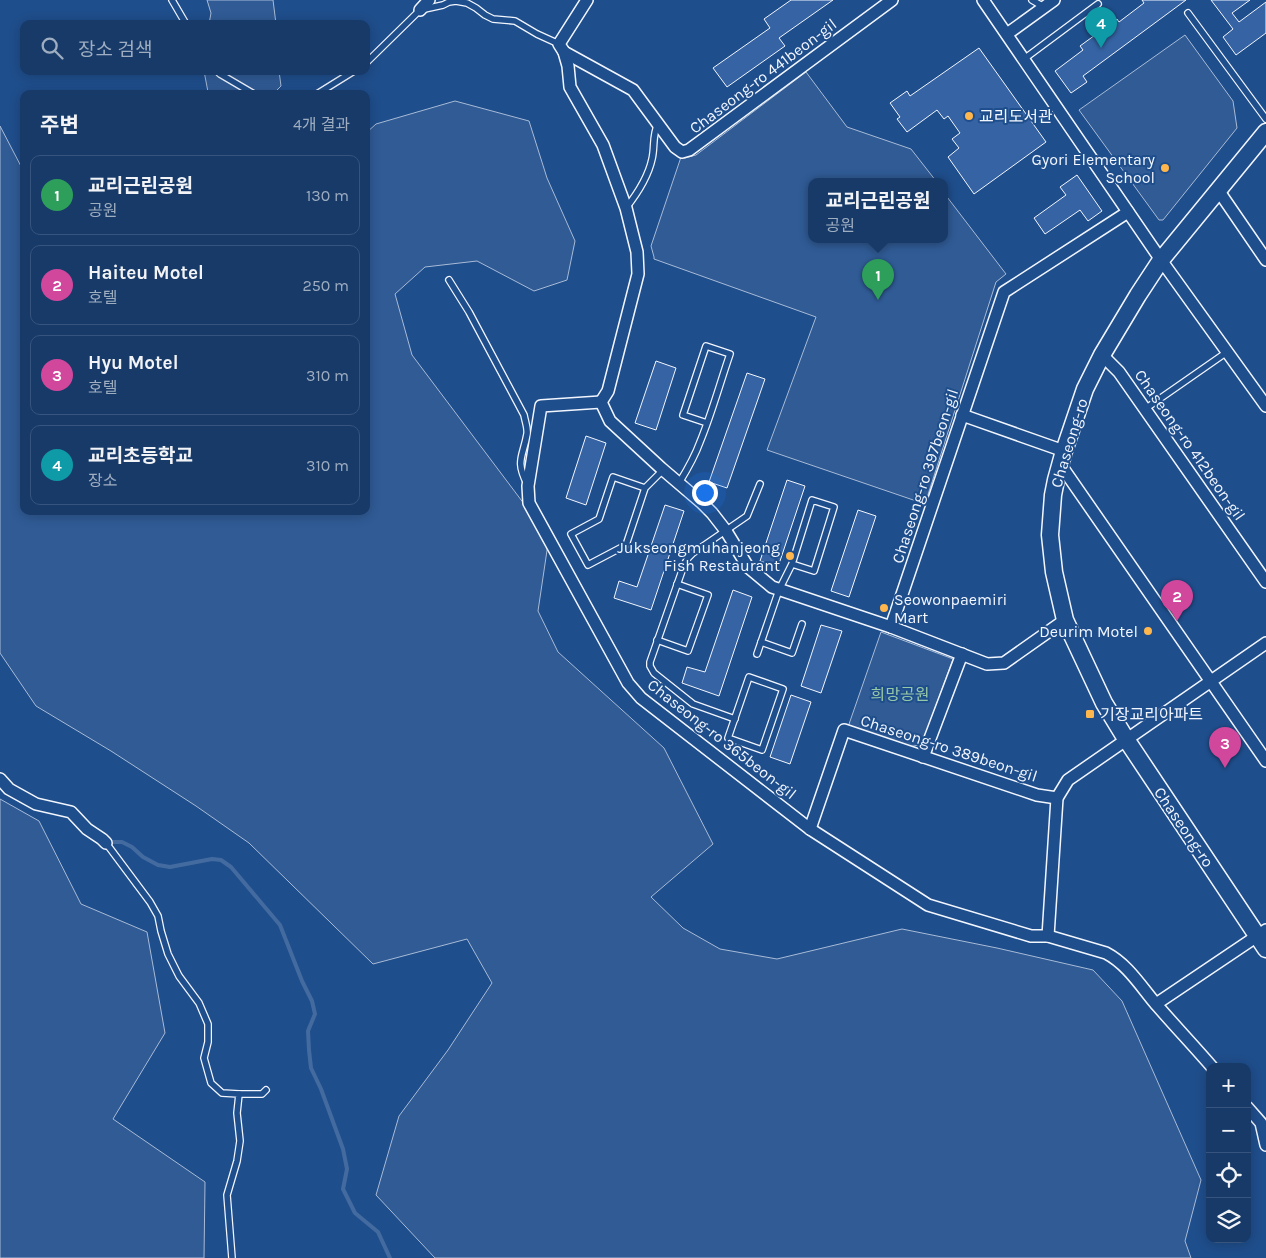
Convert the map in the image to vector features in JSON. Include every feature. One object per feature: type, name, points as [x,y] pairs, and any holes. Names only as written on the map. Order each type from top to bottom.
[{"type":"main road","name":"Chaseong-ro","points":[[1263,938],[1126,739],[1104,703],[1065,620],[1054,572],[1050,535],[1053,495],[1062,457],[1085,389],[1102,355],[1161,260],[1265,131]]},
{"type":"street","points":[[420,10],[429,0]]},
{"type":"street","points":[[587,0],[562,48],[570,87],[603,145],[626,208],[637,252],[638,274],[608,391],[601,402],[610,420],[712,513],[726,531],[748,567],[768,584],[779,590],[892,627],[987,664],[1004,663],[1065,620]]},
{"type":"street","name":"Chaseong-ro 441beon-gil","points":[[562,48],[632,90],[675,147],[682,152],[690,150],[892,0]]},
{"type":"street","points":[[983,0],[1161,260],[1266,406]]},
{"type":"street","points":[[1007,34],[1049,3]]},
{"type":"street","points":[[1218,190],[1266,260]]},
{"type":"street","name":"Chaseong-ro 397beon-gil","points":[[892,627],[1004,292],[1128,212]]},
{"type":"street","name":"Chaseong-ro 412beon-gil","points":[[1102,355],[1120,372],[1266,582]]},
{"type":"street","name":"Chaseong-ro 365beon-gil","points":[[601,402],[542,406],[528,486],[529,503],[628,683],[635,691],[650,705],[810,829],[928,905],[1031,936],[1048,936],[1114,957],[1121,962],[1208,1063]]},
{"type":"street","points":[[962,415],[1062,457],[1266,761]]},
{"type":"street","points":[[1048,936],[1057,798],[1068,780],[1266,643]]},
{"type":"street","points":[[923,757],[962,654]]},
{"type":"street","name":"Chaseong-ro 389beon-gil","points":[[810,829],[844,730],[1037,795],[1057,798]]},
{"type":"street","points":[[0,779],[9,789],[36,804],[71,812],[87,829],[105,842]]},
{"type":"street","points":[[1156,1004],[1263,938]]},
{"type":"street","points":[[1249,1108],[1261,1123],[1266,1145]]},
{"type":"lane","points":[[172,0],[184,20]]},
{"type":"lane","points":[[1032,0],[1049,3]]},
{"type":"lane","points":[[370,59],[420,10],[456,1],[467,3],[493,19],[515,21],[562,48]]},
{"type":"lane","points":[[1024,59],[1098,4]]},
{"type":"lane","points":[[1188,13],[1265,131]]},
{"type":"lane","points":[[222,75],[247,90]]},
{"type":"lane","points":[[324,90],[348,75]]},
{"type":"lane","points":[[626,208],[639,191],[649,168],[652,160],[654,130],[658,124]]},
{"type":"lane","points":[[449,280],[469,312],[524,415],[527,432],[520,460],[523,476],[528,486]]},
{"type":"lane","points":[[679,483],[700,442],[707,423],[730,354],[706,346],[683,415],[707,423]]},
{"type":"lane","points":[[1145,409],[1227,352]]},
{"type":"lane","points":[[645,488],[613,477],[599,519],[571,534],[588,565],[626,545],[645,488],[663,470]]},
{"type":"lane","points":[[735,719],[693,704],[654,673],[650,662],[688,558],[746,516],[760,484]]},
{"type":"lane","points":[[757,654],[779,590],[792,564],[812,500],[834,507],[814,571],[792,564]]},
{"type":"lane","points":[[658,640],[688,651],[705,604],[708,595],[677,584]]},
{"type":"lane","points":[[761,642],[792,653],[802,624]]},
{"type":"lane","points":[[749,677],[783,689],[762,750],[728,738],[735,719],[749,677]]},
{"type":"lane","points":[[105,842],[150,902],[158,916],[168,954],[179,976],[199,1003],[208,1024],[208,1042],[204,1058],[211,1083],[222,1093],[262,1094],[266,1090]]},
{"type":"lane","points":[[232,1258],[227,1195],[237,1161],[240,1141],[237,1113],[239,1094]]},
{"type":"green space","points":[[207,0],[273,0],[276,20],[210,20],[211,13]]},
{"type":"green space","points":[[1185,35],[1233,101],[1237,128],[1163,220],[1159,220],[1079,110]]},
{"type":"green space","points":[[806,72],[847,127],[911,149],[934,178],[808,178],[808,243],[948,243],[948,198],[1006,274],[996,282],[925,504],[767,450],[816,317],[654,259],[651,246],[681,157],[685,158],[696,155]]},
{"type":"green space","points":[[205,75],[280,75],[281,86],[277,90],[208,90]]},
{"type":"green space","points":[[455,101],[529,121],[547,178],[575,241],[567,280],[534,291],[477,261],[425,267],[395,294],[412,355],[549,537],[538,611],[558,652],[664,748],[713,844],[651,897],[683,928],[720,949],[777,959],[902,929],[1093,970],[1122,1001],[1201,1180],[1185,1241],[1191,1258],[435,1258],[376,1195],[399,1116],[448,1050],[492,983],[467,939],[373,964],[249,843],[111,751],[36,706],[0,653],[0,126],[20,164],[20,515],[370,515],[370,129],[376,124]]},
{"type":"green space","name":"희망공원","points":[[881,632],[953,659],[923,741],[919,745],[908,747],[848,727]]},
{"type":"green space","points":[[0,799],[39,821],[81,904],[147,932],[165,1033],[113,1119],[205,1182],[204,1258],[0,1258]]},
{"type":"building","points":[[791,0],[833,0],[779,38],[785,46],[727,87],[713,68],[770,28],[764,19]]},
{"type":"building","points":[[1142,0],[1186,0],[1083,76],[1087,82],[1071,93],[1055,71],[1083,50],[1080,46],[1117,19],[1119,22],[1144,3]]},
{"type":"building","points":[[1211,0],[1250,0],[1232,13],[1239,22],[1266,2],[1266,33],[1236,55],[1223,37],[1233,29]]},
{"type":"building","points":[[979,48],[1046,142],[974,194],[948,157],[959,148],[952,139],[960,133],[948,116],[944,119],[937,110],[907,132],[897,119],[900,117],[890,103],[907,91],[910,96]]},
{"type":"building","points":[[1077,175],[1102,211],[1088,221],[1080,210],[1045,234],[1034,218],[1066,195],[1060,187]]},
{"type":"building","points":[[656,361],[676,368],[656,430],[635,423]]},
{"type":"building","points":[[747,373],[765,379],[727,488],[709,482]]},
{"type":"building","points":[[586,436],[606,443],[586,505],[566,498]]},
{"type":"building","points":[[787,480],[805,486],[778,567],[760,561]]},
{"type":"building","points":[[665,505],[684,511],[651,610],[614,598],[619,581],[637,587]]},
{"type":"building","points":[[858,510],[876,516],[849,597],[831,591]]},
{"type":"building","points":[[733,590],[752,597],[719,696],[682,683],[687,667],[705,672]]},
{"type":"building","points":[[821,625],[842,631],[821,693],[801,686]]},
{"type":"building","points":[[791,695],[811,702],[790,764],[770,757]]},
{"type":"waterway","points":[[106,842],[122,842],[158,865],[170,867],[212,859],[221,860],[231,867],[280,925],[312,1001],[315,1014],[308,1031],[311,1068],[321,1089],[343,1149],[347,1169],[343,1189],[355,1213],[378,1232],[390,1258]]},
{"type":"place","name":"교리초등학교","points":[[1101,48]]},
{"type":"place","name":"교리도서관","points":[[969,116]]},
{"type":"place","name":"Gyori Elementary School","points":[[1165,168]]},
{"type":"place","name":"교리근린공원","points":[[878,300]]},
{"type":"place","name":"Jukseongmuhanjeong Fish Restaurant","points":[[790,556]]},
{"type":"place","name":"Seowonpaemiri Mart","points":[[884,608]]},
{"type":"place","name":"Haiteu Motel","points":[[1177,621]]},
{"type":"place","name":"Deurim Motel","points":[[1148,631]]},
{"type":"place","name":"기장교리아파트","points":[[1090,714]]},
{"type":"place","name":"Hyu Motel","points":[[1225,768]]}]
